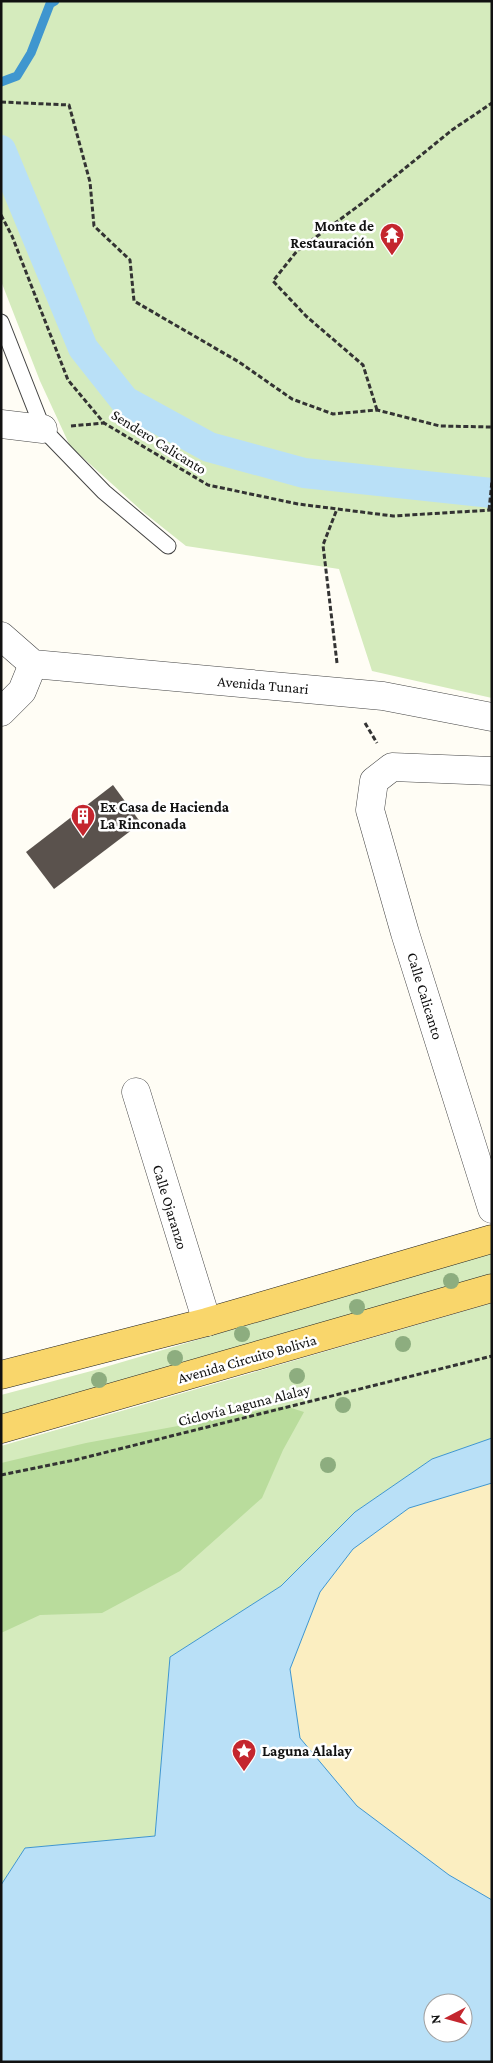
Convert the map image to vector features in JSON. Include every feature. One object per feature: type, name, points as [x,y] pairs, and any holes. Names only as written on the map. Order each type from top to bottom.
[{"type":"main road","points":[[1,1375],[206,1322],[492,1239]]},
{"type":"main road","name":"Avenida Circuito Bolivia","points":[[1,1430],[492,1288]]},
{"type":"street","points":[[1,424],[43,429]]},
{"type":"street","points":[[1,636],[33,664],[22,691],[1,712]]},
{"type":"street","name":"Avenida Tunari","points":[[33,664],[382,696],[492,717]]},
{"type":"street","points":[[383,774],[492,772]]},
{"type":"street","name":"Calle Calicanto","points":[[383,774],[370,810],[408,943],[492,1210]]},
{"type":"street","name":"Calle Ojaranzo","points":[[136,1092],[206,1322]]},
{"type":"lane","points":[[1,322],[43,429],[104,492],[168,546]]},
{"type":"path","points":[[1,102],[69,105],[90,182],[94,226],[130,260],[134,301],[239,362],[292,399],[333,414],[377,410],[440,426],[492,427]]},
{"type":"path","points":[[377,410],[363,365],[306,316],[273,281],[297,251],[361,204],[452,130],[492,103]]},
{"type":"path","name":"Sendero Calicanto","points":[[1,215],[12,236],[68,380],[104,423],[208,485],[298,504],[393,516],[490,510]]},
{"type":"path","points":[[490,510],[492,481]]},
{"type":"path","points":[[337,509],[323,544],[335,656],[346,692],[383,774]]},
{"type":"path","name":"Ciclovía Laguna Alalay","points":[[1,1475],[75,1460],[492,1356]]},
{"type":"green space","points":[[1,1],[492,1],[492,698],[372,671],[339,569],[186,546],[142,511],[70,446],[40,381],[1,281]]},
{"type":"green space","points":[[492,1253],[492,1277],[1,1415],[1,1395],[95,1370]]},
{"type":"green space","points":[[492,1303],[492,1438],[432,1459],[355,1512],[281,1586],[170,1657],[155,1836],[25,1848],[1,1885],[1,1446]]},
{"type":"green space","points":[[285,1406],[304,1412],[283,1450],[262,1498],[180,1571],[102,1613],[40,1615],[1,1633],[1,1463],[86,1443]]},
{"type":"sand","points":[[492,1483],[492,1900],[449,1875],[357,1806],[300,1738],[290,1669],[320,1592],[353,1549],[409,1508]]},
{"type":"water","name":"Laguna Alalay","points":[[492,1438],[492,1483],[409,1508],[353,1549],[320,1592],[290,1669],[300,1738],[357,1806],[449,1875],[492,1900],[492,2062],[1,2062],[1,1885],[25,1848],[155,1836],[170,1657],[281,1586],[355,1512],[432,1459]]},
{"type":"building","name":"Ex Casa de Hacienda La Rinconada","points":[[113,785],[141,823],[54,889],[26,852]]},
{"type":"waterway","points":[[1,82],[17,76],[31,53],[50,4],[55,1]]},
{"type":"waterway","points":[[1,150],[83,348],[125,401],[209,447],[304,473],[492,493]]},
{"type":"place","name":"Monte de Restauración","points":[[392,256]]},
{"type":"place","name":"Ex Casa de Hacienda La Rinconada","points":[[83,837]]},
{"type":"place","name":"Laguna Alalay","points":[[244,1772]]}]
